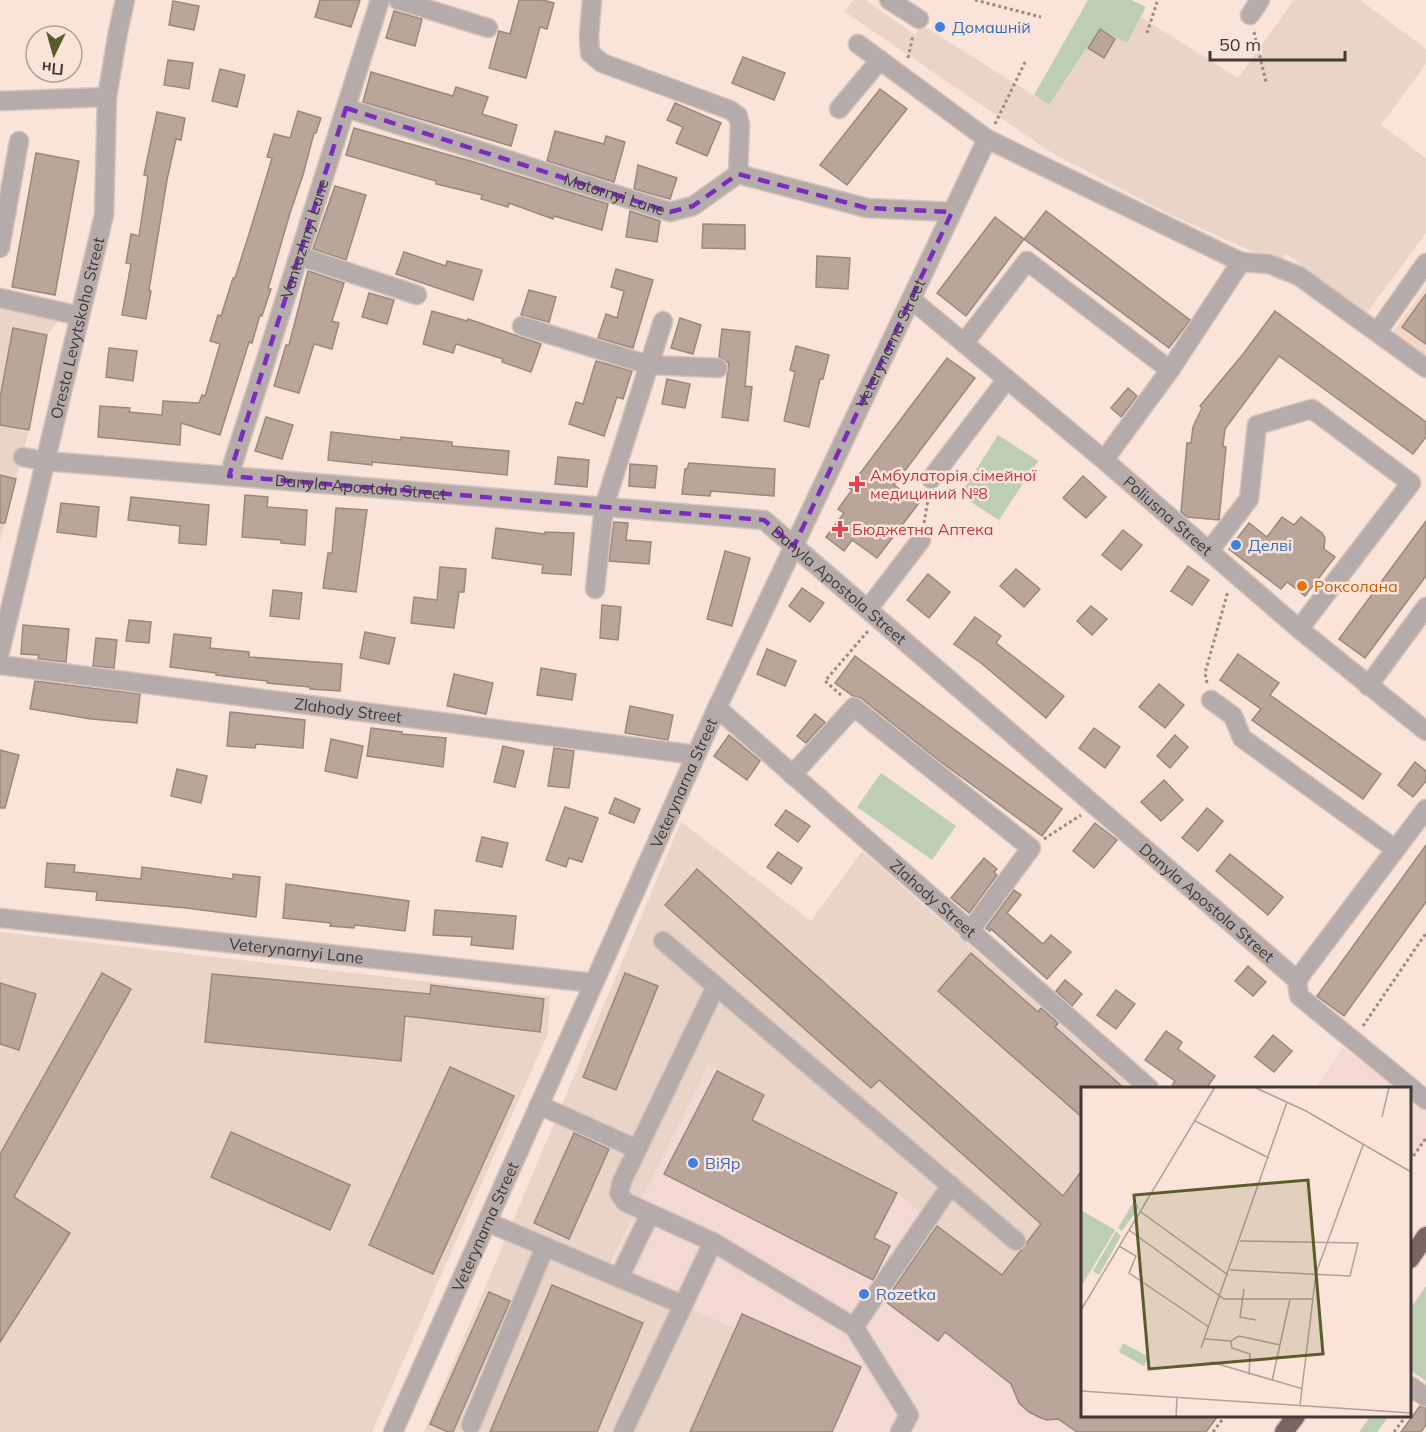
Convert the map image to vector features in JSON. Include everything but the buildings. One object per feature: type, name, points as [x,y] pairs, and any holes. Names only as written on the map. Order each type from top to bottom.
[{"type":"highway","points":[[1411,1258],[1426,1236]]},
{"type":"highway","points":[[1284,1432],[1295,1417]]},
{"type":"street","name":"Oresta Levytskoho Street","points":[[0,652],[104,215],[107,98],[125,0]]},
{"type":"street","name":"Vantazhnyi Lane","points":[[229,476],[380,0]]},
{"type":"street","points":[[398,0],[488,28]]},
{"type":"street","points":[[592,0],[590,53],[602,63],[730,110],[738,116],[740,125],[738,174],[867,208],[952,212]]},
{"type":"street","points":[[889,0],[919,19]]},
{"type":"street","points":[[858,44],[987,139],[1241,262],[1269,264],[1299,276],[1426,368]]},
{"type":"street","points":[[839,109],[880,60]]},
{"type":"street","points":[[0,101],[107,98]]},
{"type":"street","name":"Motornyi Lane","points":[[346,108],[670,212],[693,206],[738,174]]},
{"type":"street","name":"Veterynarna Street","points":[[393,1432],[717,708],[987,139]]},
{"type":"street","points":[[0,248],[19,141]]},
{"type":"street","points":[[298,256],[417,295]]},
{"type":"street","points":[[964,343],[1027,261],[1170,370]]},
{"type":"street","points":[[1104,460],[1170,370],[1241,262]]},
{"type":"street","points":[[1378,332],[1426,263]]},
{"type":"street","points":[[0,298],[80,316]]},
{"type":"street","name":"Poliusna Street","points":[[911,299],[1210,550],[1299,629],[1426,731]]},
{"type":"street","points":[[595,589],[604,507],[663,321]]},
{"type":"street","points":[[522,326],[649,365],[718,368]]},
{"type":"street","points":[[931,479],[1007,379]]},
{"type":"street","points":[[1210,550],[1249,499],[1257,425],[1312,409],[1411,483],[1299,629]]},
{"type":"street","name":"Danyla Apostola Street","points":[[22,457],[45,461],[764,520],[1297,980],[1299,996],[1410,1087]]},
{"type":"street","points":[[873,614],[921,540]]},
{"type":"street","points":[[1368,686],[1426,607]]},
{"type":"street","name":"Zlahody Street","points":[[0,665],[696,755]]},
{"type":"street","points":[[1211,700],[1233,716],[1242,738],[1395,849]]},
{"type":"street","points":[[792,775],[854,707],[1031,848],[969,932]]},
{"type":"street","name":"Zlahody Street","points":[[717,708],[1147,1087]]},
{"type":"street","points":[[1297,980],[1426,808]]},
{"type":"street","name":"Veterynarnyi Lane","points":[[0,918],[594,983]]},
{"type":"street","points":[[663,941],[1016,1241]]},
{"type":"street","points":[[716,986],[622,1181],[619,1193],[625,1202],[713,1242],[854,1327],[909,1415],[900,1432]]},
{"type":"street","name":"Danyla Apostola Street","points":[[1411,1088],[1426,1100]]},
{"type":"street","points":[[539,1105],[637,1149]]},
{"type":"street","points":[[854,1327],[951,1185]]},
{"type":"street","points":[[619,1278],[650,1214]]},
{"type":"street","points":[[487,1222],[683,1305]]},
{"type":"street","points":[[623,1432],[713,1242]]},
{"type":"street","points":[[471,1425],[545,1247]]},
{"type":"street","points":[[1411,1387],[1426,1397]]},
{"type":"path","points":[[975,0],[1041,17]]},
{"type":"path","points":[[1147,33],[1157,1],[1151,0]]},
{"type":"path","points":[[1255,8],[1266,81]]},
{"type":"path","points":[[903,77],[919,19]]},
{"type":"path","points":[[987,139],[1026,60]]},
{"type":"path","points":[[921,540],[931,479]]},
{"type":"path","points":[[1211,700],[1205,673],[1234,573]]},
{"type":"path","points":[[854,707],[825,681],[873,614]]},
{"type":"path","points":[[1031,848],[1095,806]]},
{"type":"path","points":[[1353,1040],[1426,933]]},
{"type":"path","points":[[1411,1160],[1426,1138]]},
{"type":"path","points":[[1213,1432],[1224,1417]]},
{"type":"path","points":[[1394,1432],[1405,1417]]},
{"type":"highlighted area","points":[[346,108],[670,212],[693,206],[738,174],[867,208],[952,212],[794,546],[764,520],[229,476]]},
{"type":"shaded area","points":[[853,0],[866,0],[915,35],[922,25],[1049,105],[1099,29],[1127,43],[1141,17],[1238,78],[1294,0],[1360,0],[1426,49],[1426,64],[1381,125],[1426,158],[1426,233],[1366,314],[1286,254],[1278,263],[1169,214],[1052,153],[845,12]]},
{"type":"shaded area","points":[[1426,287],[1426,365],[1389,337]]},
{"type":"shaded area","points":[[0,307],[60,319],[47,335],[29,430],[0,541]]},
{"type":"shaded area","points":[[681,822],[811,921],[862,851],[1131,1087],[1081,1087],[1081,1174],[1002,1275],[897,1193],[752,1120],[764,1095],[709,1065],[605,1273],[736,1329],[690,1432],[424,1432]]},
{"type":"shaded area","points":[[0,932],[550,996],[548,1033],[372,1432],[0,1432]]},
{"type":"shaded area","points":[[1343,1047],[1395,1087],[1316,1087]]},
{"type":"shaded area","points":[[709,1065],[764,1095],[753,1120],[897,1193],[1002,1275],[1076,1178],[1081,1182],[1081,1417],[1217,1417],[1206,1432],[690,1432],[605,1273]]},
{"type":"shaded area","points":[[1411,1100],[1426,1112],[1426,1140],[1411,1161]]},
{"type":"green space","points":[[1088,0],[1131,0],[1146,7],[1127,43],[1099,29],[1049,105],[1034,95]]},
{"type":"green space","points":[[998,435],[1038,461],[999,520],[960,495]]},
{"type":"green space","points":[[881,773],[956,826],[932,860],[857,807]]},
{"type":"green space","points":[[1426,1286],[1426,1381],[1411,1371],[1411,1308]]},
{"type":"green space","points":[[1370,1417],[1388,1417],[1377,1432],[1359,1432]]},
{"type":"place","name":"Домашній","points":[[940,27]]},
{"type":"place","name":"Амбулаторія сімейної медициний №8","points":[[857,484]]},
{"type":"place","name":"Бюджетна Аптека","points":[[840,529]]},
{"type":"place","name":"Делві","points":[[1236,545]]},
{"type":"place","name":"Роксолана","points":[[1302,586]]},
{"type":"place","name":"ВіЯр","points":[[693,1163]]},
{"type":"place","name":"Rozetka","points":[[864,1294]]}]
